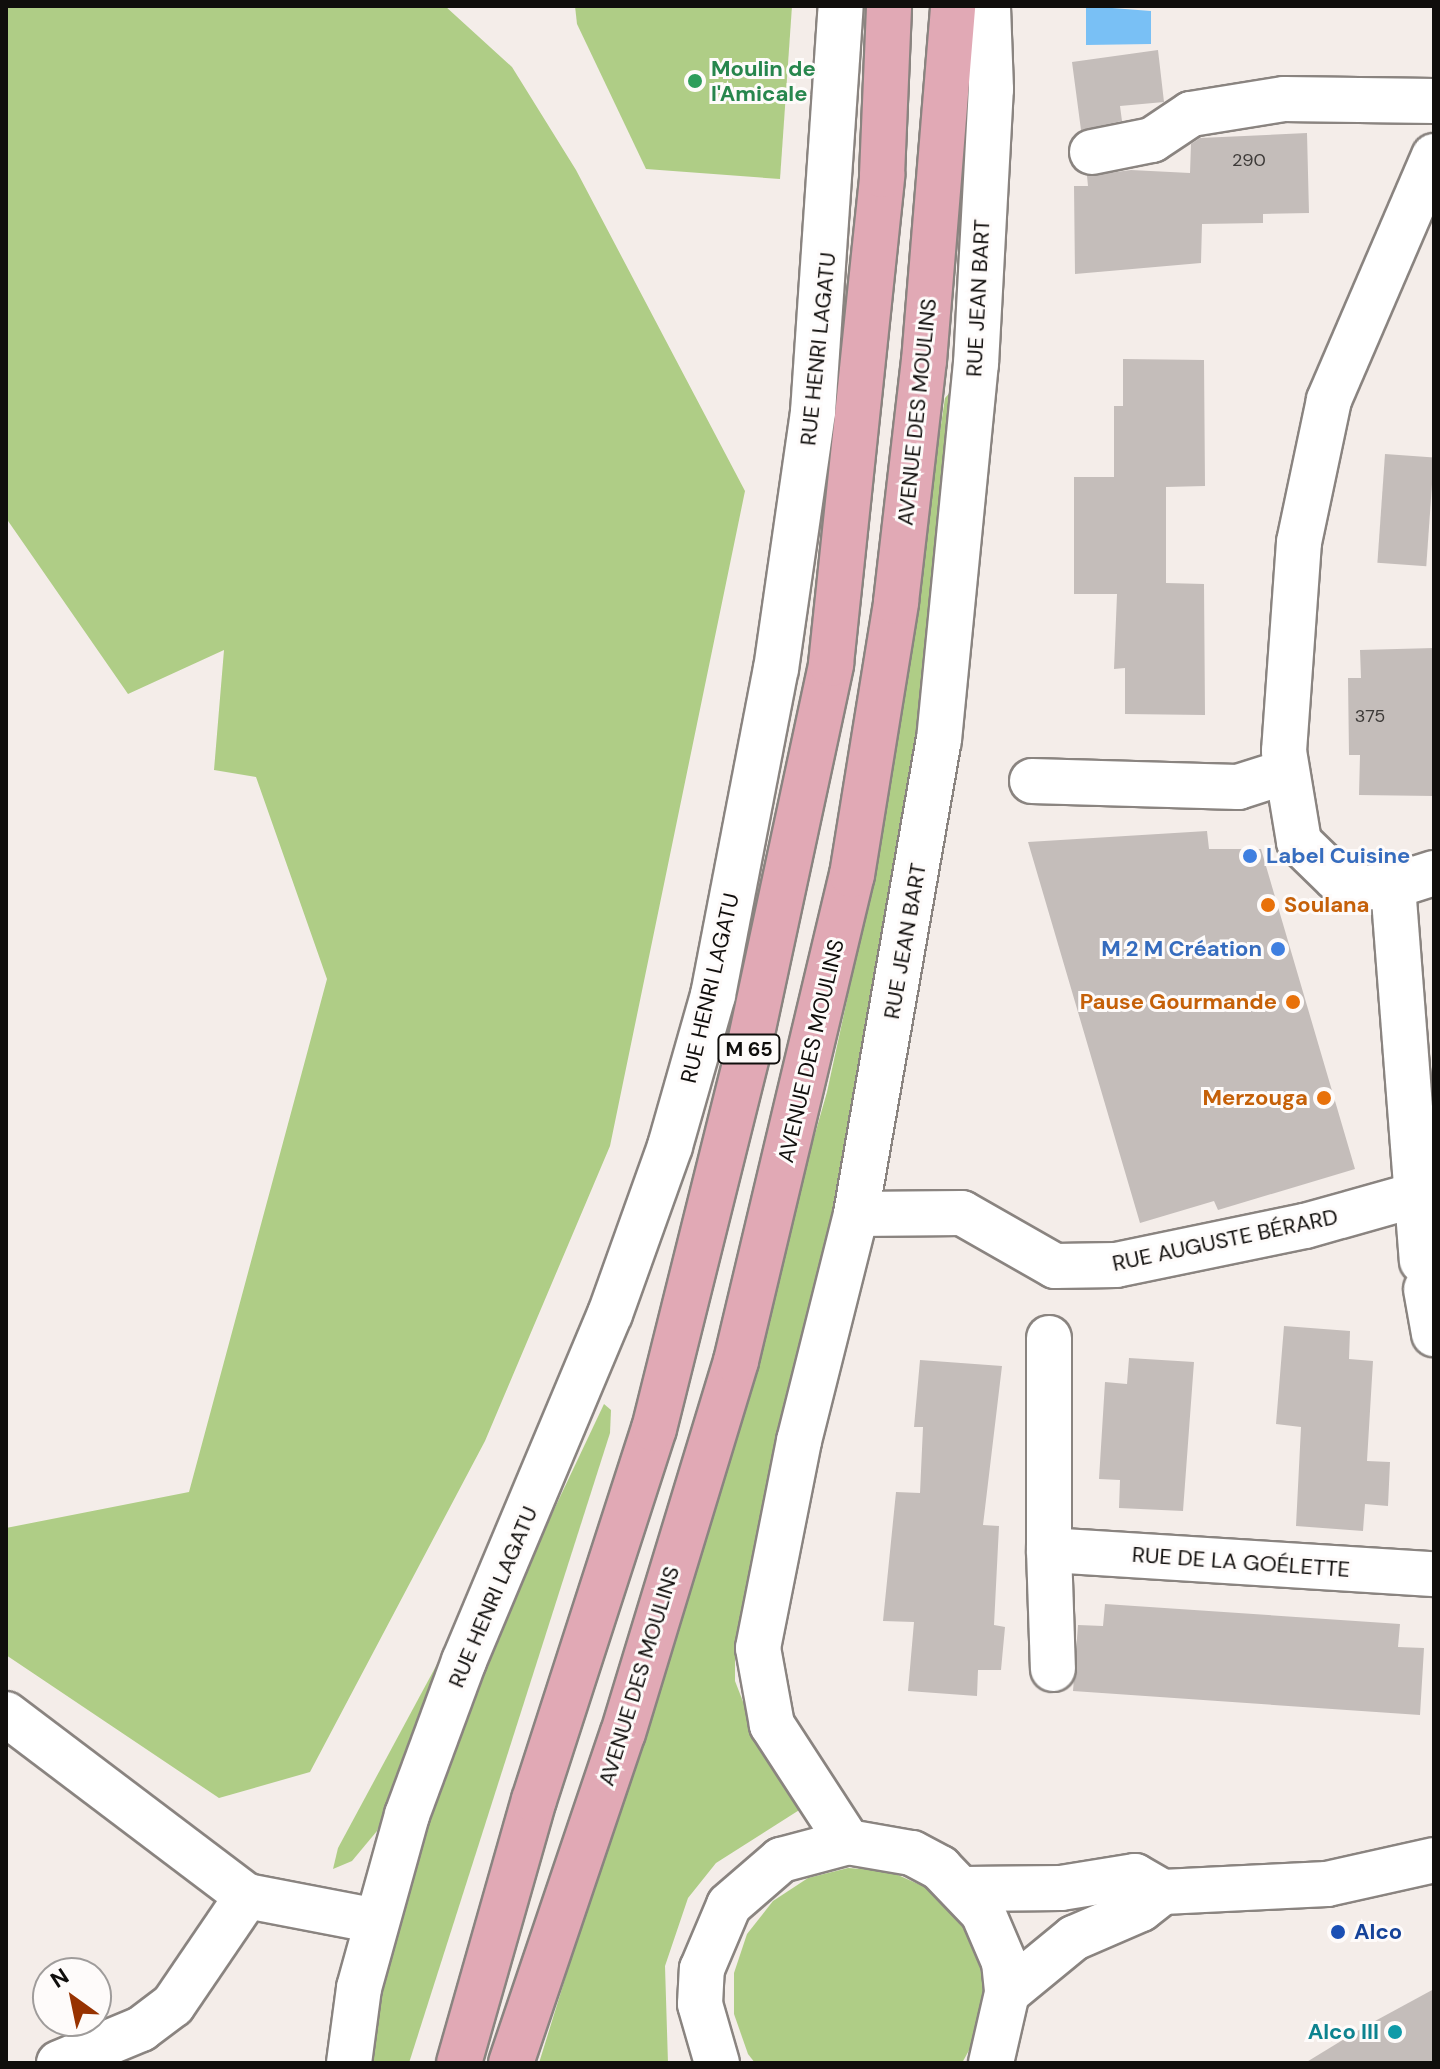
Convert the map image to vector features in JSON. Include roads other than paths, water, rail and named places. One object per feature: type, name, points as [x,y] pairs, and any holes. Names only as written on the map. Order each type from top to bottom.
[{"type":"main road","name":"M 65","points":[[459,2063],[534,1800],[654,1429],[750,1043],[831,664],[882,175],[889,6]]},
{"type":"main road","name":"AVENUE DES MOULINS","points":[[511,2063],[623,1733],[736,1361],[852,875],[896,602],[924,361],[953,6]]},
{"type":"street","name":"RUE HENRI LAGATU","points":[[349,2063],[377,1921],[407,1815],[464,1661],[610,1314],[670,1146],[713,995],[776,669],[813,412],[841,6]]},
{"type":"street","name":"RUE JEAN BART","points":[[848,1842],[772,1725],[758,1648],[799,1441],[856,1214],[935,769],[956,596],[991,89],[988,6]]},
{"type":"street","points":[[1092,152],[1152,140],[1191,114],[1284,99],[1434,101]]},
{"type":"street","points":[[1429,179],[1329,400],[1299,542],[1285,772],[1299,842],[1336,878],[1357,888],[1393,886],[1434,873]]},
{"type":"street","points":[[1032,781],[1238,787],[1285,772]]},
{"type":"street","points":[[1393,886],[1424,1134],[1415,1195],[1434,1334]]},
{"type":"street","name":"RUE AUGUSTE BÉRARD","points":[[856,1214],[962,1213],[1055,1266],[1116,1265],[1305,1226],[1415,1195]]},
{"type":"street","points":[[1049,1338],[1049,1550],[1053,1669]]},
{"type":"street","name":"RUE DE LA GOÉLETTE","points":[[1049,1550],[1434,1574]]},
{"type":"street","points":[[6,1714],[247,1896],[377,1921]]},
{"type":"street","points":[[707,2055],[702,1969],[729,1905],[781,1860],[848,1842],[912,1853],[965,1889],[997,1940],[1007,1993],[991,2063]]},
{"type":"street","points":[[965,1889],[1061,1888],[1135,1876],[1163,1892],[1327,1884],[1434,1860]]},
{"type":"street","points":[[1007,1993],[1074,1938],[1141,1909],[1163,1892]]},
{"type":"street","points":[[59,2063],[141,2029],[173,2005],[247,1896]]},
{"type":"water","points":[[1086,6],[1151,11],[1151,44],[1086,45]]},
{"type":"place","name":"Moulin de l'Amicale","points":[[695,81]]},
{"type":"place","name":"Label Cuisine","points":[[1250,856]]},
{"type":"place","name":"Soulana","points":[[1268,905]]},
{"type":"place","name":"M 2 M Création","points":[[1278,949]]},
{"type":"place","name":"Pause Gourmande","points":[[1293,1002]]},
{"type":"place","name":"Merzouga","points":[[1324,1098]]},
{"type":"place","name":"Alco","points":[[1338,1932]]},
{"type":"place","name":"Alco III","points":[[1395,2032]]}]
